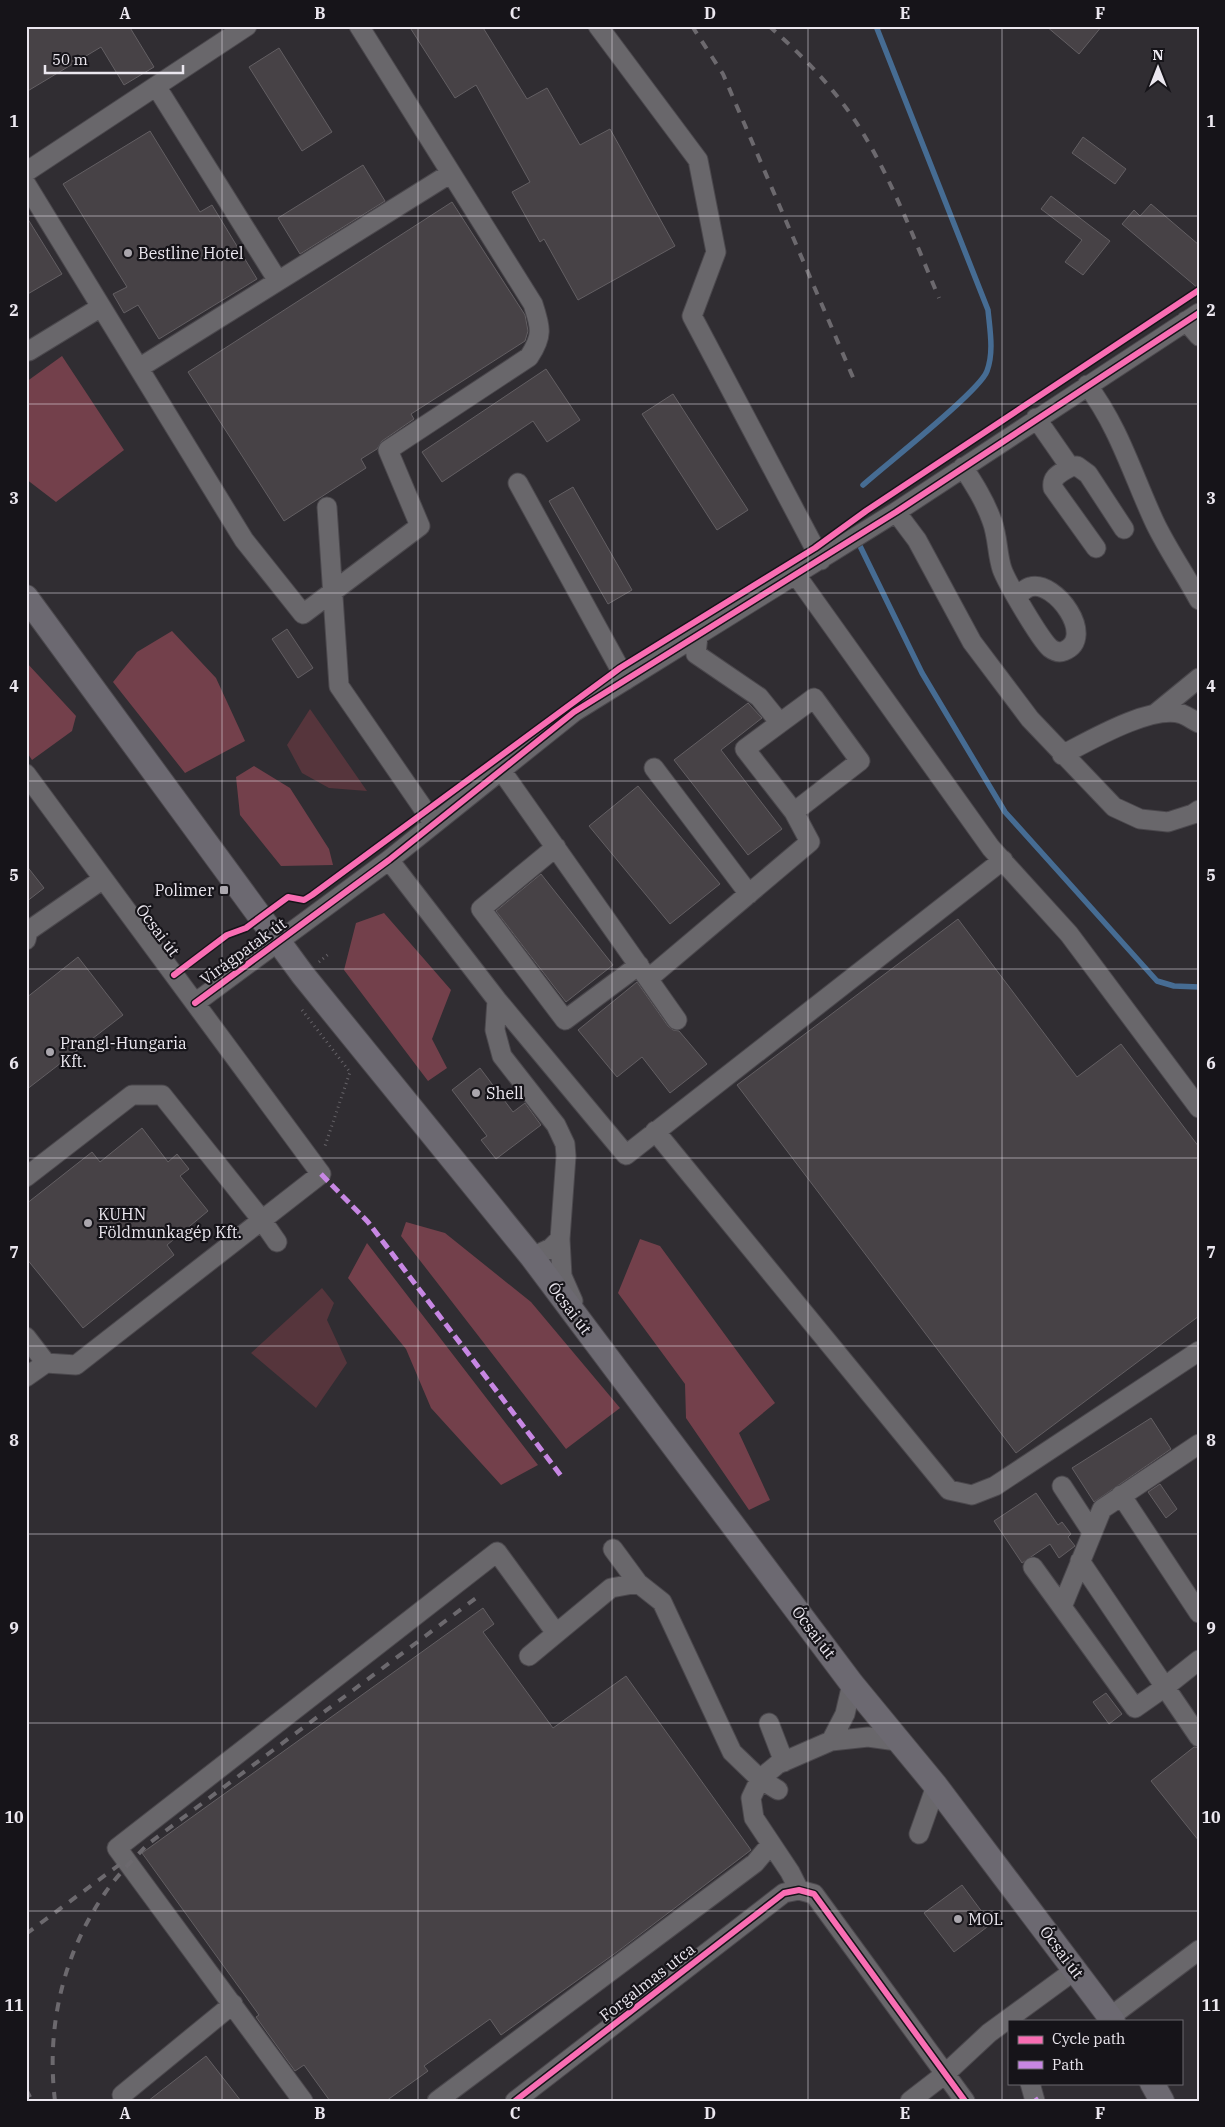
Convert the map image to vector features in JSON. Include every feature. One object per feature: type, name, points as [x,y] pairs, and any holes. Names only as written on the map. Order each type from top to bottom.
[{"type":"main road","name":"Ócsai út","points":[[26,598],[303,976],[532,1257],[852,1684],[936,1786],[1111,2019]]},
{"type":"main road","points":[[1153,2084],[1162,2101]]},
{"type":"street","points":[[26,172],[247,26]]},
{"type":"street","points":[[26,184],[244,540],[303,614],[420,526],[388,450],[529,357],[539,342],[539,323],[533,304],[359,26]]},
{"type":"street","points":[[598,26],[698,160],[716,252],[692,316],[821,560]]},
{"type":"street","points":[[156,86],[278,281]]},
{"type":"street","points":[[139,368],[451,173]]},
{"type":"street","points":[[27,352],[101,307]]},
{"type":"street","points":[[1192,317],[1199,336]]},
{"type":"street","name":"Virágpatak út","points":[[195,1003],[389,860],[574,712],[821,560],[1192,317]]},
{"type":"street","points":[[1087,385],[1101,404],[1122,443],[1164,542],[1199,600]]},
{"type":"street","points":[[1036,418],[1070,467]]},
{"type":"street","points":[[1096,548],[1053,488],[1052,482],[1055,477],[1070,467],[1077,466],[1082,468],[1124,529]]},
{"type":"street","points":[[963,467],[981,495],[992,521],[1003,572],[1017,595]]},
{"type":"street","points":[[518,483],[626,680]]},
{"type":"street","points":[[327,507],[339,686],[434,824]]},
{"type":"street","points":[[896,512],[917,540],[972,642],[1030,719],[1062,755],[1114,807],[1140,819],[1168,822],[1199,810]]},
{"type":"street","points":[[796,575],[991,848],[1069,934],[1199,1108]]},
{"type":"street","points":[[698,636],[696,654],[759,697],[780,723]]},
{"type":"street","points":[[1155,714],[1199,678]]},
{"type":"street","points":[[556,847],[480,909],[565,1020],[644,972],[749,894],[810,842],[794,812],[745,749],[814,698],[860,761],[794,812]]},
{"type":"street","points":[[1062,755],[1124,724],[1155,714],[1181,714],[1199,723]]},
{"type":"street","points":[[654,768],[749,894]]},
{"type":"street","points":[[501,770],[677,1020]]},
{"type":"street","name":"Ócsai út","points":[[26,774],[321,1174],[261,1219]]},
{"type":"street","points":[[389,860],[497,1000],[626,1155],[1003,860]]},
{"type":"street","points":[[27,934],[103,879]]},
{"type":"street","points":[[497,1000],[495,1030],[502,1056],[556,1125],[564,1144],[566,1169],[560,1239],[564,1284],[610,1361]]},
{"type":"street","points":[[26,1177],[132,1095],[162,1095],[261,1219],[277,1242]]},
{"type":"street","points":[[655,1131],[949,1490],[972,1495],[995,1486],[1199,1351]]},
{"type":"street","points":[[26,1377],[46,1363],[76,1365],[261,1219]]},
{"type":"street","points":[[532,1257],[551,1248],[560,1239]]},
{"type":"street","points":[[26,1337],[46,1363]]},
{"type":"street","points":[[1062,1607],[1102,1509],[1199,1444]]},
{"type":"street","points":[[1062,1486],[1092,1532]]},
{"type":"street","points":[[1121,1495],[1199,1613]]},
{"type":"street","points":[[613,1549],[638,1583],[662,1602],[732,1752],[760,1778],[778,1790]]},
{"type":"street","points":[[303,2101],[117,1848],[497,1552],[556,1634]]},
{"type":"street","points":[[1080,1561],[1199,1737]]},
{"type":"street","points":[[1033,1567],[1135,1708],[1199,1660]]},
{"type":"street","points":[[529,1656],[611,1588],[638,1583]]},
{"type":"street","points":[[831,1741],[845,1714],[852,1684]]},
{"type":"street","points":[[769,1723],[784,1762]]},
{"type":"street","points":[[897,1740],[868,1738],[831,1741],[784,1762],[760,1778],[751,1798],[754,1818],[790,1872],[799,1890],[814,1894],[965,2101]]},
{"type":"street","points":[[918,1834],[936,1786]]},
{"type":"street","points":[[437,2101],[755,1863],[771,1844]]},
{"type":"street","name":"Forgalmas utca","points":[[515,2101],[784,1893],[799,1890]]},
{"type":"street","points":[[1111,2019],[1199,1950]]},
{"type":"street","points":[[1016,2016],[1075,1970]]},
{"type":"street","points":[[122,2094],[233,2004]]},
{"type":"street","points":[[910,2101],[945,2074],[989,2033],[1008,2021]]},
{"type":"street","points":[[1030,2084],[1035,2101]]},
{"type":"path","points":[[303,976],[330,953]]},
{"type":"path","points":[[298,1005],[350,1072],[323,1150]]},
{"type":"shaded area","points":[[62,356],[124,450],[56,502],[26,479],[26,382]]},
{"type":"shaded area","points":[[172,631],[216,678],[245,741],[185,773],[113,682],[137,652]]},
{"type":"shaded area","points":[[26,662],[76,716],[72,731],[32,760],[26,751]]},
{"type":"shaded area","points":[[310,709],[367,791],[329,788],[302,773],[287,745]]},
{"type":"shaded area","points":[[254,766],[290,788],[329,849],[333,865],[281,866],[240,815],[236,777]]},
{"type":"shaded area","points":[[384,913],[451,990],[432,1039],[447,1068],[428,1081],[344,970],[356,923]]},
{"type":"shaded area","points":[[406,1222],[445,1233],[531,1302],[620,1408],[566,1449],[401,1236]]},
{"type":"shaded area","points":[[640,1239],[660,1246],[775,1403],[739,1433],[770,1500],[749,1510],[686,1418],[685,1384],[618,1293]]},
{"type":"shaded area","points":[[367,1243],[538,1465],[501,1485],[431,1408],[406,1349],[348,1278]]},
{"type":"shaded area","points":[[322,1288],[334,1303],[327,1320],[347,1363],[316,1408],[251,1353]]},
{"type":"building","points":[[26,26],[129,26],[154,67],[124,85],[101,47],[26,92]]},
{"type":"building","points":[[409,26],[482,26],[527,99],[547,88],[580,145],[610,129],[675,246],[578,300],[544,239],[540,242],[512,192],[530,182],[476,85],[455,98]]},
{"type":"building","points":[[1046,26],[1102,26],[1079,54]]},
{"type":"building","points":[[279,48],[332,132],[302,151],[249,67]]},
{"type":"building","points":[[150,131],[200,212],[212,205],[257,279],[159,339],[138,305],[124,313],[113,294],[127,287],[63,184]]},
{"type":"building","points":[[1083,137],[1126,169],[1115,184],[1072,153]]},
{"type":"building","points":[[363,165],[385,201],[300,254],[278,218]]},
{"type":"building","points":[[1051,196],[1110,241],[1083,275],[1065,262],[1082,240],[1041,209]]},
{"type":"building","points":[[452,202],[525,315],[528,331],[525,341],[411,414],[414,419],[382,441],[377,449],[361,459],[366,468],[284,521],[188,372]]},
{"type":"building","points":[[1151,204],[1199,245],[1199,289],[1122,224],[1134,210],[1140,216]]},
{"type":"building","points":[[26,216],[62,274],[26,295]]},
{"type":"building","points":[[546,369],[580,420],[547,442],[533,421],[442,482],[422,452]]},
{"type":"building","points":[[673,394],[748,510],[717,530],[642,414]]},
{"type":"building","points":[[573,487],[632,590],[608,604],[549,501]]},
{"type":"building","points":[[287,629],[313,668],[298,678],[272,639]]},
{"type":"building","points":[[748,703],[762,718],[721,750],[782,829],[748,855],[674,760]]},
{"type":"building","points":[[638,786],[720,884],[670,924],[589,826]]},
{"type":"building","points":[[26,865],[44,888],[26,902]]},
{"type":"building","points":[[541,874],[613,965],[566,1002],[496,911]]},
{"type":"building","points":[[958,919],[1077,1077],[1121,1044],[1199,1147],[1199,1316],[1016,1453],[737,1085]]},
{"type":"building","name":"Prangl-Hungaria Kft.","points":[[78,957],[123,1015],[26,1090],[26,998]]},
{"type":"building","points":[[637,982],[668,1026],[673,1030],[679,1031],[707,1064],[670,1093],[642,1057],[617,1077],[578,1030]]},
{"type":"building","points":[[480,1068],[513,1112],[525,1103],[541,1125],[496,1159],[481,1140],[487,1136],[452,1090]]},
{"type":"building","name":"KUHN Földmunkagép Kft.","points":[[142,1128],[168,1162],[177,1154],[189,1169],[180,1176],[208,1211],[167,1245],[174,1255],[83,1328],[26,1258],[26,1204],[92,1152],[100,1162]]},
{"type":"building","points":[[1151,1418],[1171,1449],[1094,1502],[1072,1468]]},
{"type":"building","points":[[1160,1484],[1177,1509],[1166,1518],[1148,1492]]},
{"type":"building","points":[[1036,1493],[1058,1525],[1062,1522],[1071,1534],[1068,1537],[1075,1546],[1059,1558],[1050,1544],[1022,1563],[994,1521]]},
{"type":"building","points":[[483,1608],[494,1624],[483,1632],[553,1728],[626,1676],[751,1850],[617,1952],[501,2035],[490,2019],[424,2066],[428,2071],[386,2101],[330,2101],[304,2065],[295,2071],[256,2017],[259,2015],[142,1853]]},
{"type":"building","points":[[1106,1693],[1122,1714],[1109,1724],[1093,1702]]},
{"type":"building","points":[[1194,1747],[1199,1748],[1199,1841],[1151,1781]]},
{"type":"building","name":"MOL","points":[[962,1885],[991,1924],[954,1952],[924,1913]]},
{"type":"building","points":[[206,2056],[241,2101],[148,2101]]},
{"type":"waterway","points":[[863,485],[968,395],[981,381],[987,371],[991,349],[988,310],[876,26]]},
{"type":"waterway","points":[[860,546],[922,673],[1005,812],[1157,981],[1174,986],[1199,987]]},
{"type":"railway","points":[[692,26],[723,74],[855,382]]},
{"type":"railway","points":[[769,26],[816,71],[856,122],[891,186],[939,298]]},
{"type":"railway","points":[[55,2101],[53,2046],[61,1992],[68,1966],[90,1916],[115,1880],[148,1844],[480,1595]]},
{"type":"railway","points":[[26,1934],[127,1859]]},
{"type":"railway","points":[[26,2089],[32,2101]]},
{"type":"marked path","points":[[321,1174],[368,1222],[562,1477]]},
{"type":"cycle path","points":[[174,975],[227,935],[246,928],[288,897],[304,900],[312,895],[620,668],[815,548],[866,511],[1199,290]]},
{"type":"cycle path","points":[[195,1003],[389,860],[574,712],[896,512],[1199,313]]},
{"type":"cycle path","points":[[515,2101],[784,1893],[799,1890],[814,1894],[965,2101]]},
{"type":"place","name":"Bestline Hotel","points":[[128,253]]},
{"type":"place","name":"Polimer","points":[[224,890]]},
{"type":"place","name":"Prangl-Hungaria Kft.","points":[[50,1052]]},
{"type":"place","name":"Shell","points":[[476,1093]]},
{"type":"place","name":"KUHN Földmunkagép Kft.","points":[[88,1223]]},
{"type":"place","name":"MOL","points":[[958,1919]]}]
